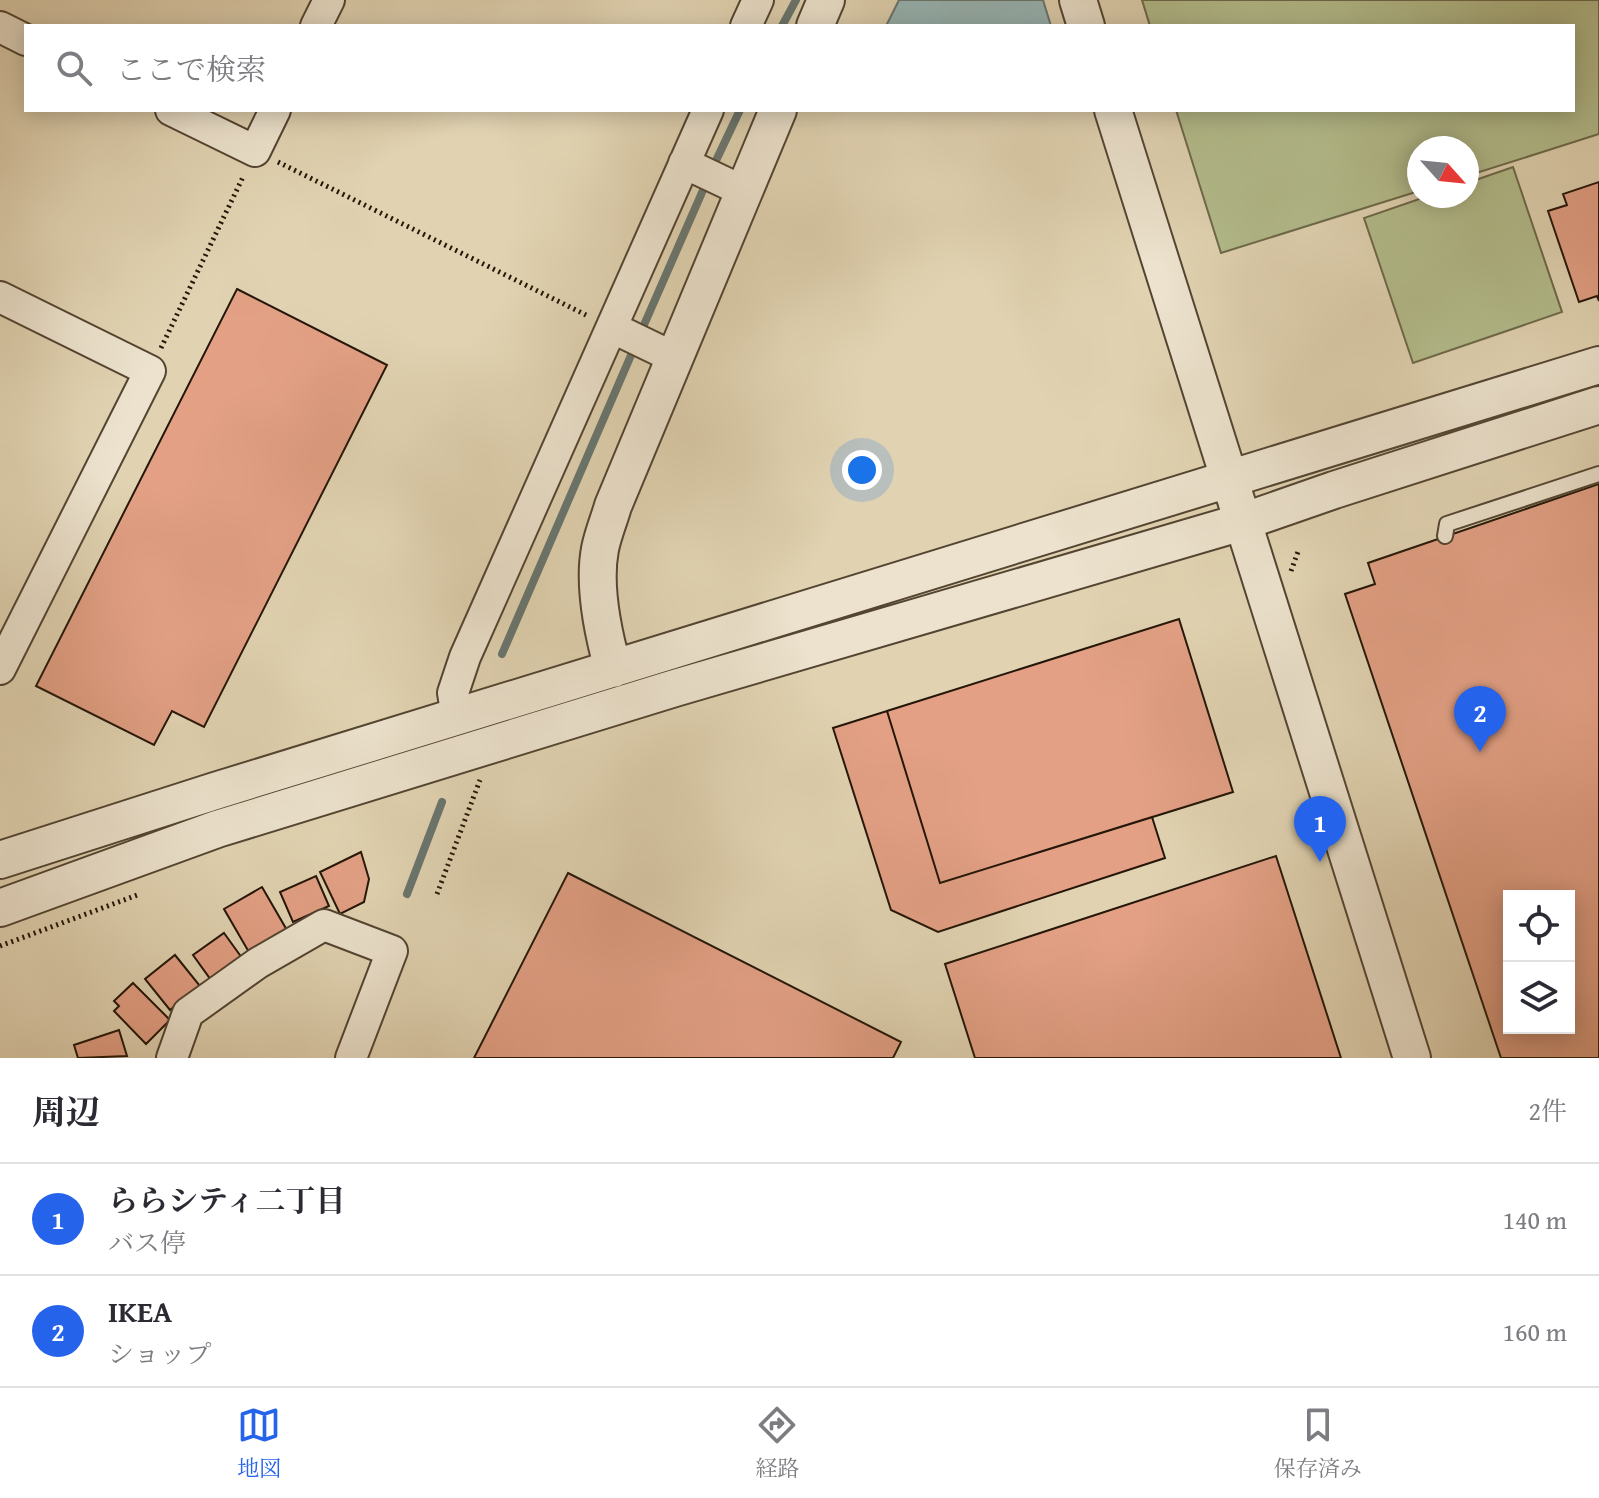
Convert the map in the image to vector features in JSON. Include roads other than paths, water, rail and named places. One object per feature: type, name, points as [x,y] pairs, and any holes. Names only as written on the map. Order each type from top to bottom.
[{"type":"street","points":[[317,24],[329,0]]},
{"type":"street","points":[[747,24],[758,0]]},
{"type":"street","points":[[816,24],[826,0]]},
{"type":"street","points":[[1078,0],[1085,24]]},
{"type":"street","points":[[0,27],[24,39]]},
{"type":"street","points":[[175,112],[255,151],[274,112]]},
{"type":"street","points":[[457,717],[453,693],[465,657],[707,112]]},
{"type":"street","points":[[613,669],[599,602],[600,551],[613,506],[662,352],[734,186],[777,112]]},
{"type":"street","points":[[1114,112],[1412,1058]]},
{"type":"street","points":[[684,163],[734,186]]},
{"type":"street","points":[[0,297],[150,371],[0,669]]},
{"type":"street","points":[[613,328],[662,352]]},
{"type":"street","points":[[0,860],[172,804],[1599,365]]},
{"type":"street","points":[[0,908],[217,829],[675,688],[1242,522],[1599,405]]},
{"type":"street","points":[[172,1058],[188,1013],[258,963],[324,925],[392,951],[351,1058]]},
{"type":"lane","points":[[1445,536],[1447,524],[1599,474]]},
{"type":"water","points":[[899,0],[1043,0],[1050,24],[887,24]]},
{"type":"waterway","points":[[783,24],[796,0]]},
{"type":"waterway","points":[[712,169],[739,112]]},
{"type":"waterway","points":[[640,334],[707,181]]},
{"type":"waterway","points":[[502,654],[635,346]]},
{"type":"waterway","points":[[407,894],[442,802]]},
{"type":"place","name":"IKEA","points":[[1480,752]]},
{"type":"place","name":"ららシティ二丁目","points":[[1320,862]]}]
